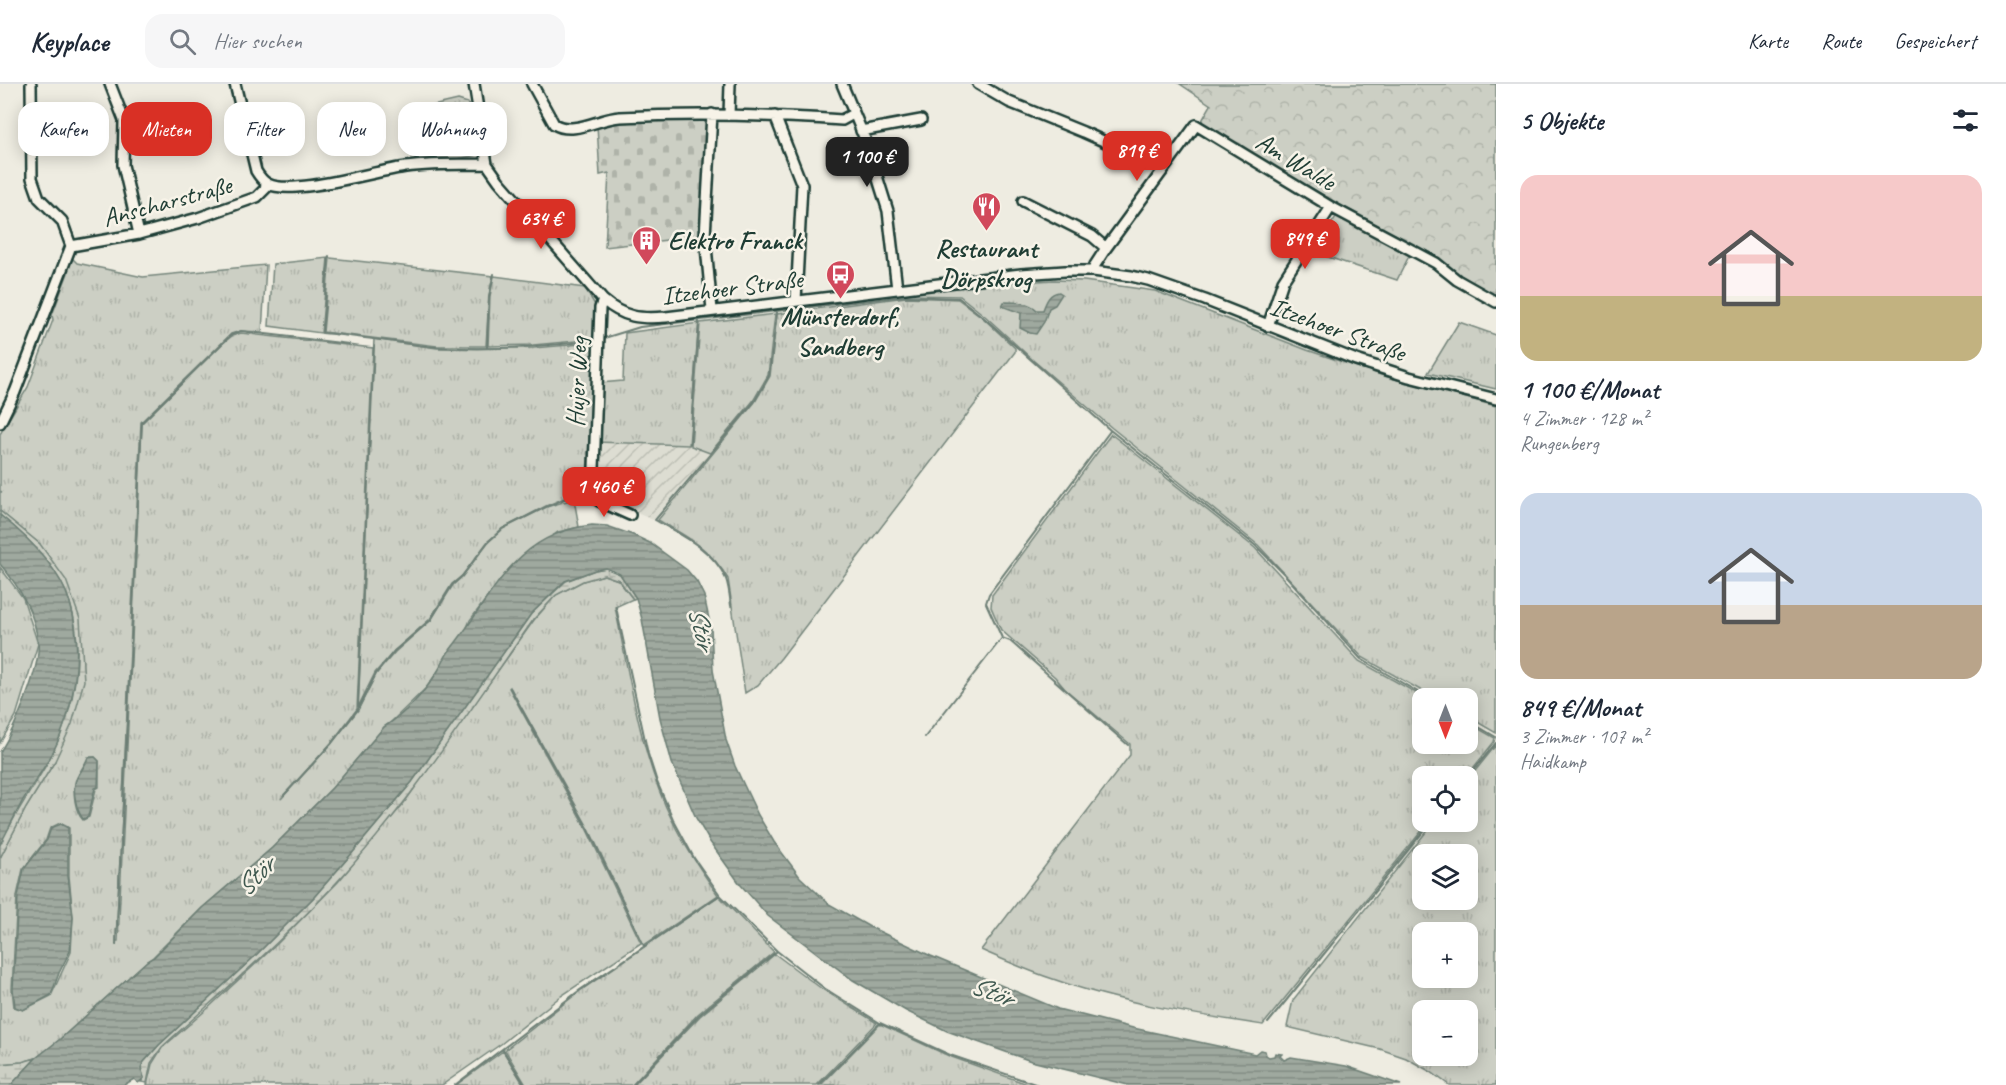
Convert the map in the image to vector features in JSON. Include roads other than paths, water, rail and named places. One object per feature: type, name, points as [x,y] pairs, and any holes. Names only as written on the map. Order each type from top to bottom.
[{"type":"street","points":[[0,423],[15,392],[71,246],[62,220],[39,198],[32,178],[31,84]]},
{"type":"street","points":[[110,84],[124,120],[123,165],[139,234]]},
{"type":"street","points":[[235,84],[256,171],[269,185],[282,187],[360,177],[400,168],[487,164],[474,84]]},
{"type":"street","points":[[532,84],[554,124],[568,129],[610,118],[712,114],[842,120],[853,114]]},
{"type":"street","points":[[729,115],[730,84]]},
{"type":"street","points":[[842,84],[867,144],[888,211],[897,289]]},
{"type":"street","points":[[978,84],[1010,102],[1164,168],[1106,248],[1093,271]]},
{"type":"street","points":[[712,114],[705,236],[712,310]]},
{"type":"street","points":[[776,116],[802,185],[796,301]]},
{"type":"street","points":[[861,131],[921,120]]},
{"type":"street","name":"Am Walde","points":[[1164,168],[1196,125],[1331,207],[1436,263],[1457,280],[1496,302]]},
{"type":"street","name":"Itzehoer Straße","points":[[487,164],[499,181],[603,300],[623,314],[636,317],[666,317],[1021,274],[1093,271],[1131,276],[1171,287],[1356,360],[1409,377],[1496,399]]},
{"type":"street","name":"Anscharstraße","points":[[71,246],[139,234],[198,218],[257,197],[269,185]]},
{"type":"street","points":[[1023,201],[1092,236],[1106,248]]},
{"type":"street","points":[[1268,326],[1283,281],[1331,207]]},
{"type":"street","name":"Hujer Weg","points":[[603,300],[600,308],[593,495],[599,501],[630,514]]},
{"type":"water","points":[[1059,292],[1062,294],[1055,305],[1049,308],[1036,334],[1020,328],[1021,313],[1002,306],[1004,302],[1018,302],[1030,305],[1037,310],[1043,310],[1050,296]]},
{"type":"water","points":[[0,515],[42,554],[65,590],[74,622],[77,660],[71,699],[60,737],[0,845],[0,752],[31,683],[38,654],[38,643],[25,600],[14,581],[0,564]]},
{"type":"water","name":"Stör","points":[[592,525],[607,526],[650,543],[687,570],[697,582],[704,596],[711,628],[713,670],[726,740],[735,766],[758,815],[774,842],[800,877],[829,904],[868,926],[931,956],[1058,1009],[1133,1028],[1255,1054],[1260,1050],[1265,1051],[1269,1057],[1274,1056],[1275,1053],[1282,1054],[1280,1056],[1284,1060],[1291,1057],[1346,1066],[1401,1085],[1128,1085],[1031,1061],[947,1031],[906,1011],[853,980],[768,916],[740,884],[710,842],[696,818],[672,763],[660,718],[636,598],[620,574],[606,568],[565,581],[531,614],[412,782],[314,897],[255,956],[159,1045],[143,1063],[141,1068],[144,1078],[138,1083],[134,1079],[124,1085],[11,1085],[36,1058],[154,957],[202,908],[272,848],[332,788],[384,727],[406,710],[425,689],[493,590],[523,555],[542,541],[565,531]]},
{"type":"water","points":[[95,757],[99,761],[98,787],[95,788],[88,817],[83,819],[78,811],[74,789],[76,780],[88,758]]},
{"type":"water","points":[[61,824],[68,828],[68,876],[73,917],[70,951],[51,995],[23,1010],[15,1007],[13,989],[18,896],[24,869],[47,840],[51,828]]},
{"type":"waterway","points":[[329,256],[322,333],[422,346],[457,348],[516,347],[594,341]]},
{"type":"waterway","points":[[487,347],[489,296],[494,274]]},
{"type":"waterway","points":[[601,339],[640,327],[836,304],[906,296],[959,298],[1110,430],[1256,546],[1361,659],[1412,689]]},
{"type":"waterway","points":[[731,606],[726,579],[714,560],[696,544],[655,520],[754,402],[769,376],[777,312]]},
{"type":"waterway","points":[[690,444],[699,321]]},
{"type":"waterway","points":[[116,945],[142,422],[231,335],[241,331],[349,344]]},
{"type":"waterway","points":[[358,706],[374,346]]},
{"type":"waterway","points":[[284,795],[332,743],[358,709],[376,674],[394,651],[431,620],[452,585],[462,576],[488,542],[502,529],[587,489],[592,411]]},
{"type":"waterway","points":[[1110,431],[989,594],[986,603],[1002,638],[1010,641],[1128,745]]},
{"type":"waterway","points":[[616,607],[648,754],[657,782],[673,819],[694,858],[720,895],[777,951],[824,988],[880,1023],[950,1055],[1038,1085]]},
{"type":"waterway","points":[[925,737],[1002,638]]},
{"type":"waterway","points":[[510,688],[588,829],[644,946]]},
{"type":"waterway","points":[[1478,726],[1496,737]]},
{"type":"waterway","points":[[1477,766],[1496,743]]},
{"type":"waterway","points":[[1268,1023],[1423,832]]},
{"type":"waterway","points":[[455,1085],[580,990],[720,895]]},
{"type":"waterway","points":[[633,1085],[699,1015],[776,952]]},
{"type":"waterway","points":[[819,1085],[880,1023]]},
{"type":"waterway","points":[[503,1050],[525,1085]]},
{"type":"place","name":"Restaurant Dörpskrog","points":[[986,232]]},
{"type":"place","name":"Elektro Franck","points":[[647,266]]},
{"type":"place","name":"Münsterdorf, Sandberg","points":[[840,300]]}]
